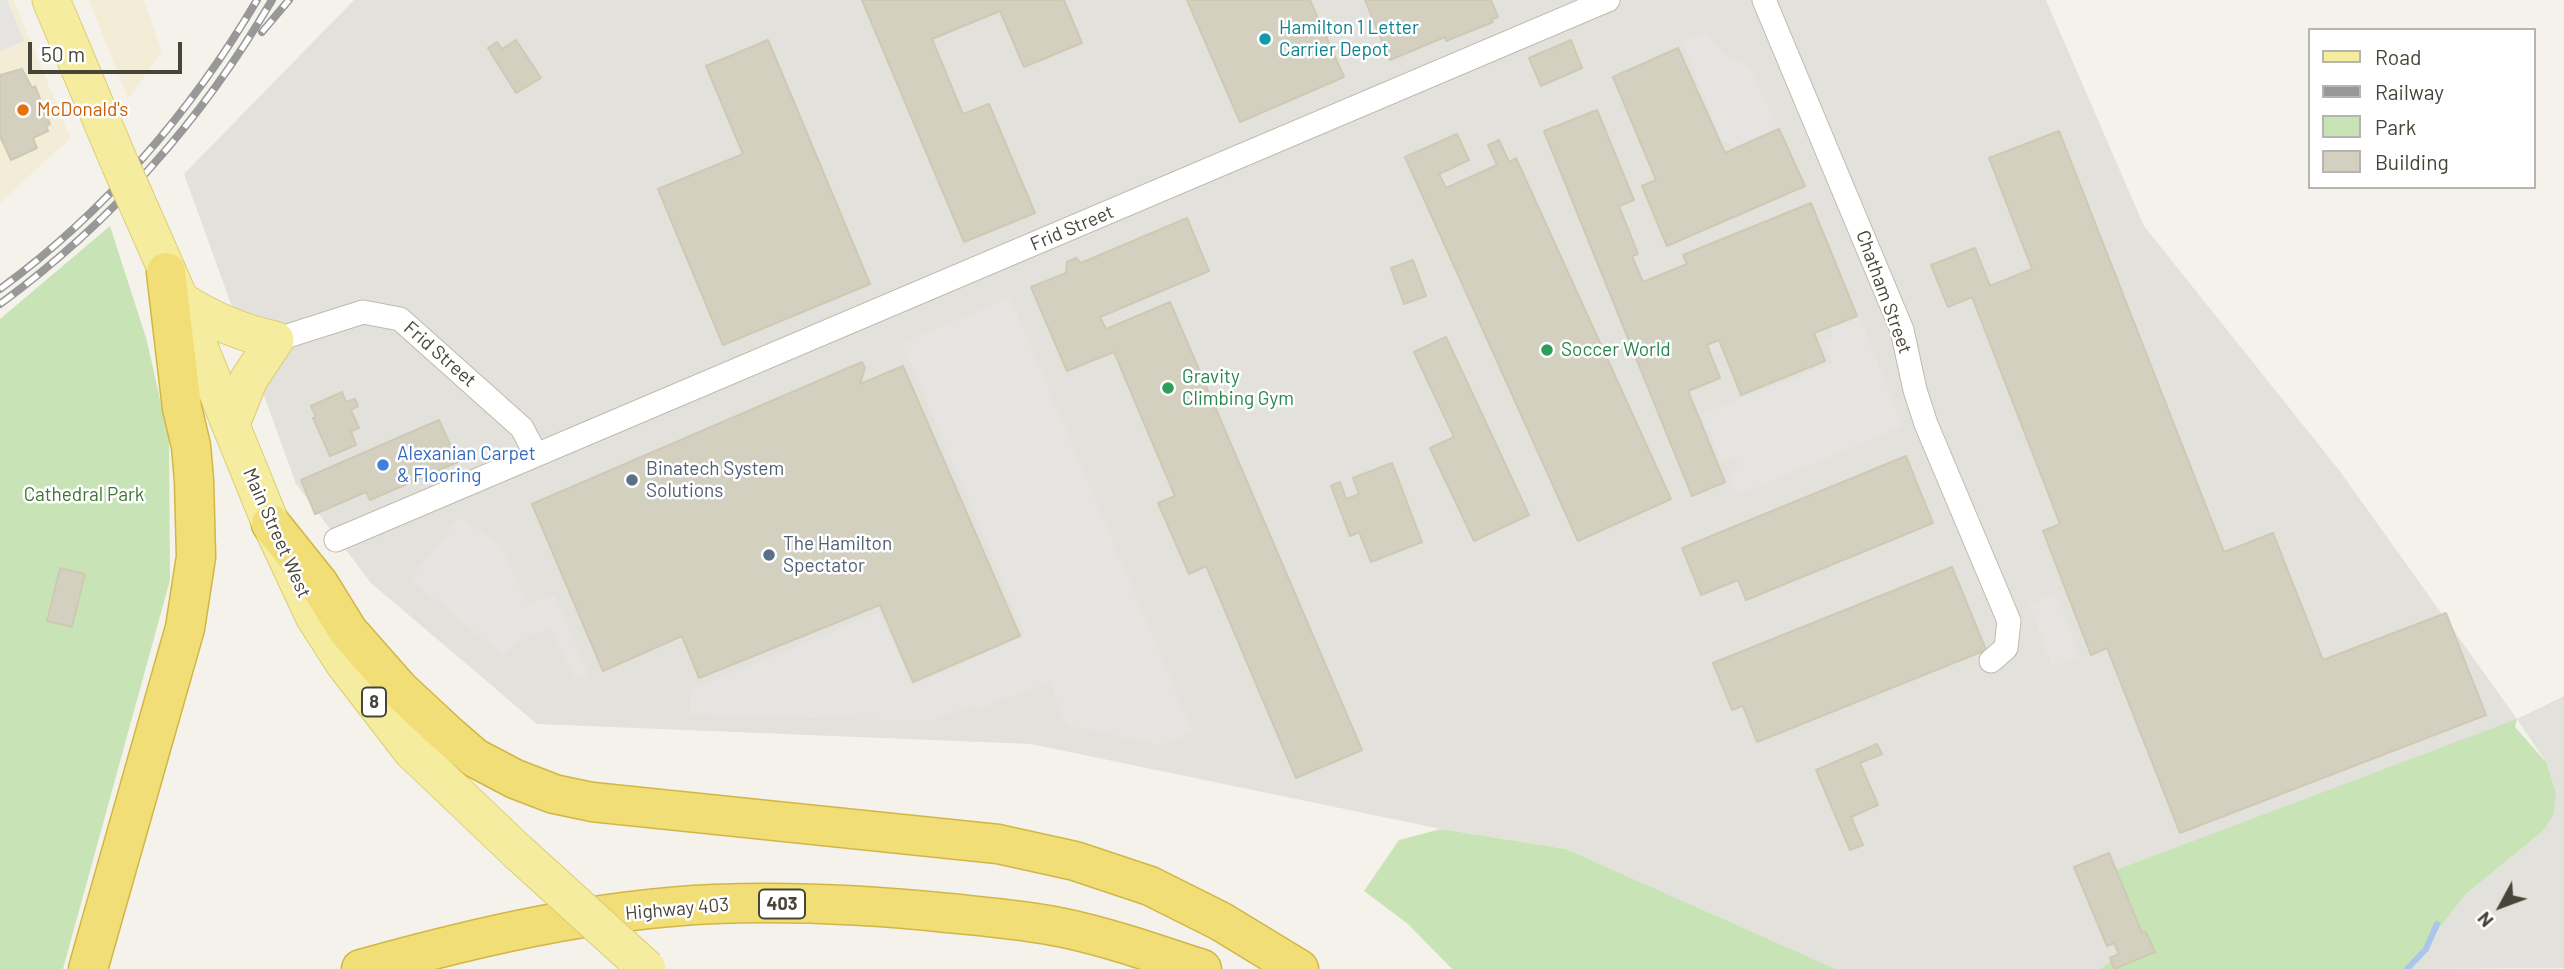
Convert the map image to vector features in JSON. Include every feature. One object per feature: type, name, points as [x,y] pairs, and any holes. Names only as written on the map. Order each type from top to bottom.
[{"type":"highway","points":[[88,969],[185,628],[196,557],[194,480],[191,446],[183,408],[173,286]]},
{"type":"highway","points":[[271,524],[319,584],[348,631],[400,690],[475,758],[515,779],[554,794],[592,802],[998,844],[1075,861],[1150,886],[1220,920],[1299,969]]},
{"type":"highway","name":"Highway 403","points":[[360,969],[457,942],[608,916],[714,904],[801,904],[892,907],[1063,928],[1118,942],[1202,969]]},
{"type":"main road","name":"Main Street West","points":[[51,0],[271,524],[314,616],[344,663],[412,751],[647,969]]},
{"type":"main road","points":[[173,286],[202,314],[249,335],[275,340],[249,379],[231,424]]},
{"type":"street","name":"Frid Street","points":[[336,540],[1608,0]]},
{"type":"street","name":"Chatham Street","points":[[1765,0],[1902,330],[1915,390],[1926,424],[2009,621],[2006,648],[1991,662]]},
{"type":"street","name":"Frid Street","points":[[275,340],[363,312],[400,319],[522,428],[536,455]]},
{"type":"shaded area","points":[[0,0],[14,0],[70,138],[0,203]]},
{"type":"shaded area","points":[[0,0],[7,0],[24,41],[0,51]]},
{"type":"shaded area","points":[[89,0],[144,0],[162,52],[128,99]]},
{"type":"shaded area","points":[[354,0],[2046,0],[2144,226],[2339,470],[2517,719],[2135,944],[2100,969],[1836,969],[1566,849],[1441,829],[1031,744],[537,724],[371,583],[296,484],[184,174]]},
{"type":"shaded area","points":[[1706,31],[1722,53],[1750,68],[1777,127],[1736,146],[1722,141],[1682,42]]},
{"type":"shaded area","points":[[1010,297],[1193,732],[1161,745],[1066,725],[1050,682],[982,708],[967,707],[933,721],[691,715],[691,690],[879,612],[913,686],[1025,635],[902,343]]},
{"type":"shaded area","points":[[1860,317],[1902,426],[1737,496],[1729,477],[1738,465],[1736,456],[1721,462],[1702,414],[1832,363],[1822,340],[1833,336],[1830,329]]},
{"type":"shaded area","points":[[460,517],[500,544],[527,603],[555,595],[588,674],[575,680],[550,628],[515,643],[504,656],[410,579]]},
{"type":"shaded area","points":[[2056,593],[2080,656],[2052,666],[2029,604]]},
{"type":"shaded area","points":[[2564,696],[2564,968],[2408,969],[2465,895],[2544,830],[2546,762],[2517,719]]},
{"type":"green space","name":"Cathedral Park","points":[[110,226],[147,341],[169,440],[170,580],[63,969],[0,969],[0,319]]},
{"type":"green space","points":[[2517,719],[2515,727],[2546,762],[2556,794],[2553,815],[2544,830],[2465,895],[2408,969],[2100,969],[2135,944],[2108,873]]},
{"type":"green space","points":[[1441,829],[1566,849],[1836,969],[1452,969],[1408,924],[1364,891],[1399,840]]},
{"type":"building","points":[[862,0],[1064,0],[1082,43],[1024,67],[1000,11],[932,39],[963,114],[989,104],[1035,213],[964,242]]},
{"type":"building","name":"Hamilton 1 Letter Carrier Depot","points":[[1187,0],[1310,0],[1344,77],[1240,122]]},
{"type":"building","points":[[1365,0],[1491,0],[1498,17],[1491,20],[1493,22],[1446,41],[1445,37],[1390,60]]},
{"type":"building","points":[[516,40],[541,78],[516,93],[488,48],[497,42],[502,49]]},
{"type":"building","points":[[768,40],[870,284],[723,345],[658,189],[743,154],[706,66]]},
{"type":"building","points":[[1571,40],[1582,68],[1541,86],[1529,58]]},
{"type":"building","points":[[1678,48],[1725,153],[1779,129],[1805,186],[1667,246],[1642,186],[1656,180],[1613,77]]},
{"type":"building","name":"McDonald's","points":[[22,69],[32,88],[35,86],[50,124],[46,127],[48,131],[33,138],[37,148],[11,160],[0,136],[0,75]]},
{"type":"building","points":[[1597,110],[1634,200],[1619,206],[1638,254],[1632,256],[1643,282],[1687,264],[1683,255],[1811,203],[1857,316],[1814,333],[1825,361],[1741,395],[1719,340],[1707,345],[1720,378],[1688,391],[1725,482],[1692,496],[1544,131]]},
{"type":"building","points":[[2059,131],[2224,552],[2273,533],[2323,660],[2446,613],[2486,715],[2180,833],[2107,648],[2091,655],[2043,531],[2060,524],[1972,297],[1948,307],[1931,265],[1975,248],[1990,286],[2032,269],[1989,158]]},
{"type":"building","name":"Soccer World","points":[[1457,134],[1469,160],[1439,174],[1446,188],[1497,165],[1488,145],[1499,140],[1509,162],[1516,158],[1671,499],[1578,541],[1405,157]]},
{"type":"building","points":[[1187,218],[1209,271],[1100,317],[1106,329],[1170,302],[1362,750],[1296,778],[1206,566],[1189,574],[1158,503],[1175,496],[1114,352],[1067,371],[1031,287],[1066,273],[1067,262],[1076,258],[1081,263]]},
{"type":"building","points":[[1413,260],[1426,296],[1404,304],[1391,268]]},
{"type":"building","points":[[1446,337],[1529,515],[1474,541],[1430,448],[1454,437],[1414,352]]},
{"type":"building","name":"The Hamilton Spectator","points":[[862,362],[865,368],[860,384],[903,366],[1020,636],[913,682],[880,605],[699,678],[682,636],[603,671],[532,504]]},
{"type":"building","points":[[342,392],[346,402],[355,399],[358,406],[351,410],[359,428],[351,431],[356,445],[330,456],[313,418],[316,417],[311,406]]},
{"type":"building","points":[[439,420],[458,462],[370,500],[366,492],[315,514],[301,480]]},
{"type":"building","points":[[1906,456],[1933,523],[1746,600],[1738,580],[1701,595],[1682,548]]},
{"type":"building","points":[[1392,463],[1422,542],[1371,562],[1359,532],[1350,536],[1331,486],[1340,482],[1346,499],[1359,494],[1353,478]]},
{"type":"building","points":[[1952,567],[1986,650],[1757,742],[1743,706],[1732,710],[1713,663]]},
{"type":"building","points":[[60,568],[85,574],[72,627],[47,621]]},
{"type":"building","points":[[1877,744],[1882,754],[1860,763],[1878,805],[1851,817],[1863,845],[1850,850],[1816,770]]},
{"type":"building","points":[[2109,853],[2142,933],[2146,932],[2155,952],[2114,969],[2110,958],[2119,954],[2114,943],[2107,946],[2074,867]]},
{"type":"waterway","points":[[2407,969],[2426,949],[2437,924]]},
{"type":"railway","points":[[0,289],[75,227],[143,158],[204,81],[257,0]]},
{"type":"railway","points":[[0,304],[80,239],[152,166],[216,87],[272,0]]},
{"type":"railway","points":[[262,32],[289,0]]},
{"type":"place","name":"Hamilton 1 Letter Carrier Depot","points":[[1265,39]]},
{"type":"place","name":"McDonald's","points":[[23,110]]},
{"type":"place","name":"Soccer World","points":[[1547,350]]},
{"type":"place","name":"Gravity Climbing Gym","points":[[1168,388]]},
{"type":"place","name":"Alexanian Carpet & Flooring","points":[[383,465]]},
{"type":"place","name":"Binatech System Solutions","points":[[632,480]]},
{"type":"place","name":"The Hamilton Spectator","points":[[769,555]]}]
